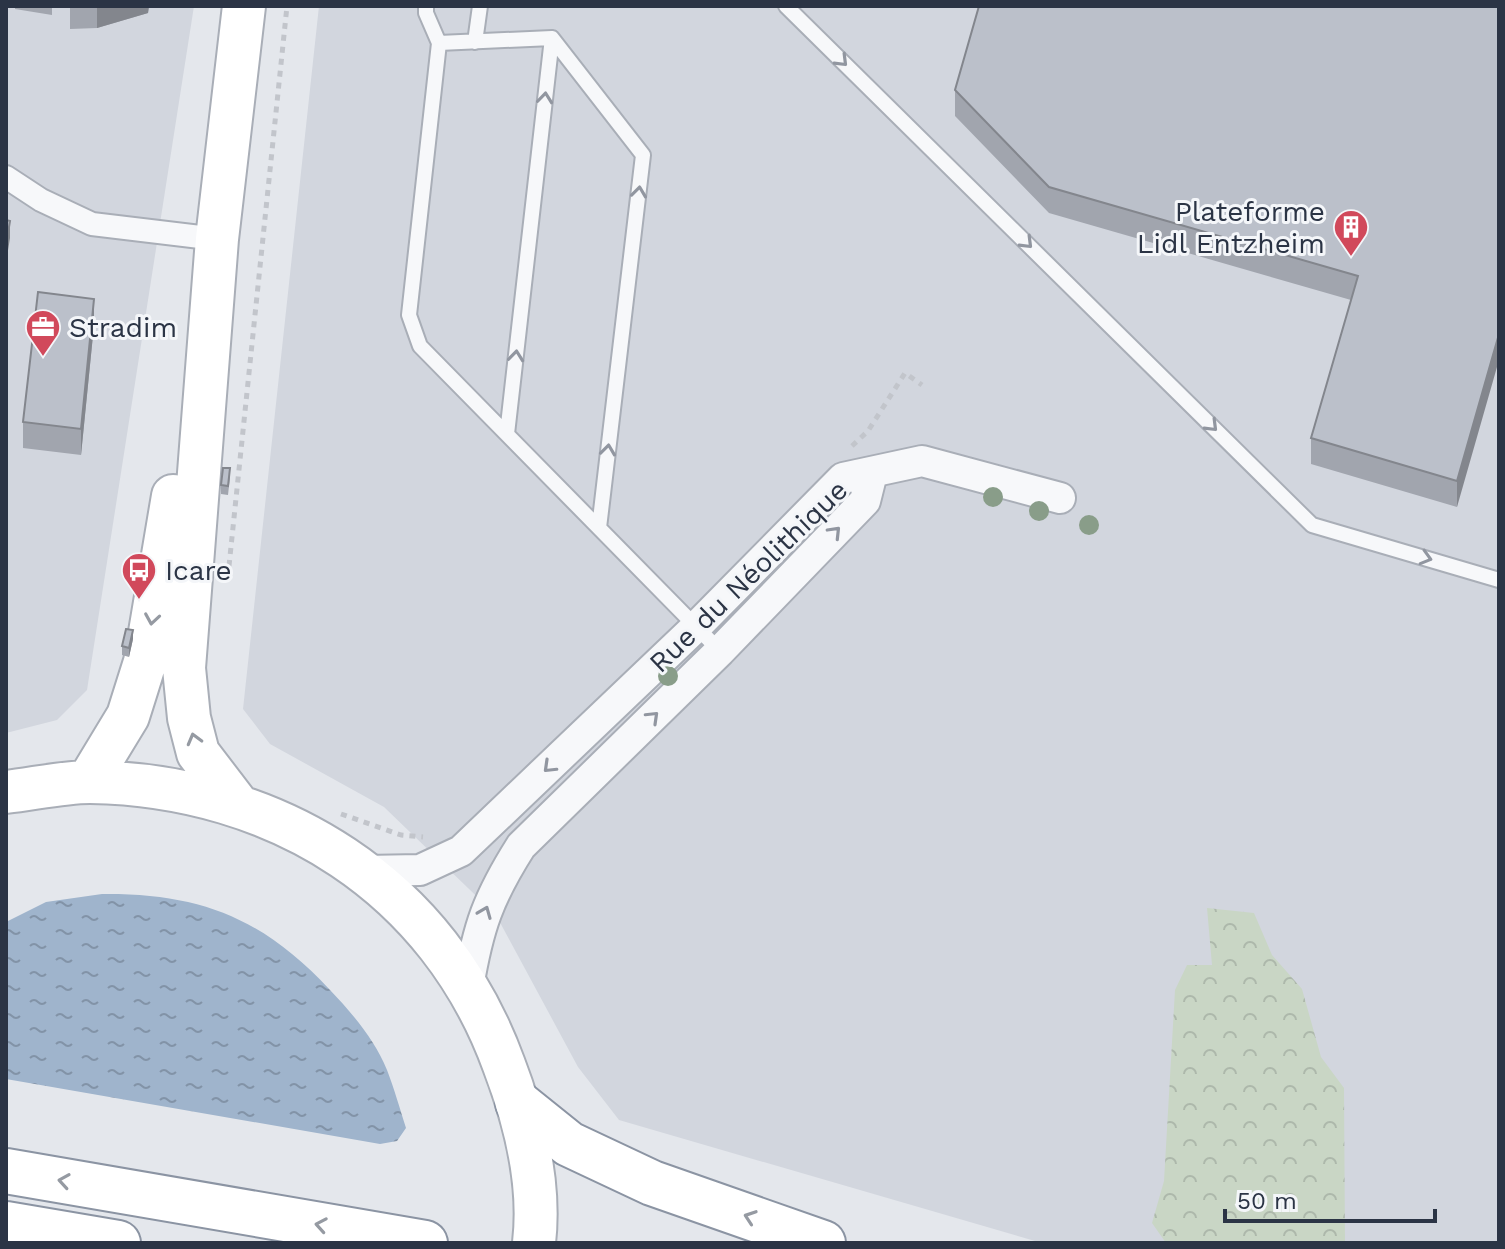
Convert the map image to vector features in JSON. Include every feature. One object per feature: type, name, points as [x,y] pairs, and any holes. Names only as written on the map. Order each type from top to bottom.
[{"type":"highway","points":[[518,1103],[569,1144],[652,1183],[823,1243]]},
{"type":"highway","points":[[6,1171],[425,1243]]},
{"type":"highway","points":[[6,1224],[118,1243]]},
{"type":"main road","points":[[237,804],[198,753],[189,718],[184,668],[217,239],[244,6]]},
{"type":"main road","points":[[88,782],[128,716],[145,662],[217,239]]},
{"type":"main road","points":[[6,792],[88,782],[158,787],[237,804],[303,832],[364,871],[421,922],[468,987],[496,1042],[518,1103],[532,1166],[534,1243]]},
{"type":"street","points":[[6,177],[41,200],[92,224],[217,239]]},
{"type":"street","points":[[872,473],[922,461],[1060,498]]},
{"type":"street","name":"Rue du Néolithique","points":[[364,871],[420,870],[461,851],[697,626],[843,478],[872,473],[865,501],[720,651],[521,846],[496,882],[477,931],[468,987]]},
{"type":"lane","points":[[426,6],[439,43],[409,315],[420,346],[720,651]]},
{"type":"lane","points":[[475,42],[480,6]]},
{"type":"lane","points":[[786,6],[1312,525],[1499,580]]},
{"type":"lane","points":[[439,43],[552,38]]},
{"type":"lane","points":[[507,434],[552,38]]},
{"type":"lane","points":[[552,38],[643,155],[599,528]]},
{"type":"path","points":[[229,568],[287,6]]},
{"type":"path","points":[[334,812],[401,835],[430,838]]},
{"type":"shaded area","points":[[6,6],[194,6],[87,690],[57,720],[6,733]]},
{"type":"shaded area","points":[[319,6],[1499,6],[1499,1243],[1042,1243],[619,1120],[578,1067],[496,915],[384,807],[270,744],[243,709]]},
{"type":"green space","points":[[1207,908],[1254,913],[1272,955],[1302,989],[1321,1057],[1344,1088],[1345,1243],[1166,1243],[1152,1223],[1164,1181],[1175,990],[1187,965],[1212,965]]},
{"type":"water","points":[[102,894],[170,898],[200,905],[228,915],[280,944],[305,965],[355,1018],[382,1059],[406,1128],[397,1141],[380,1144],[6,1079],[6,922],[46,902]]},
{"type":"building","name":"Plateforme Lidl Entzheim","points":[[979,6],[1499,6],[1499,334],[1457,481],[1311,438],[1358,276],[1049,187],[955,90]]},
{"type":"building","points":[[6,220],[10,221],[6,245]]},
{"type":"building","points":[[38,292],[94,299],[81,429],[23,422]]},
{"type":"building","points":[[223,468],[230,468],[228,486],[221,485]]},
{"type":"building","points":[[126,629],[133,630],[129,648],[122,646]]},
{"type":"place","name":"Plateforme Lidl Entzheim","points":[[1351,258]]},
{"type":"place","name":"Stradim","points":[[43,358]]},
{"type":"place","name":"Icare","points":[[139,601]]}]
